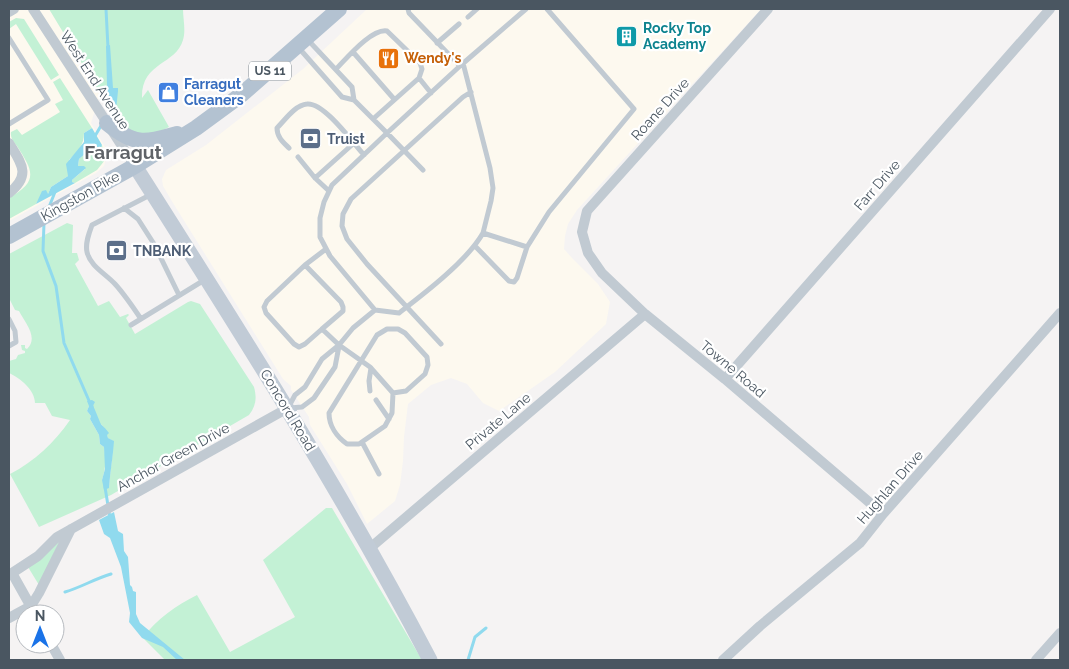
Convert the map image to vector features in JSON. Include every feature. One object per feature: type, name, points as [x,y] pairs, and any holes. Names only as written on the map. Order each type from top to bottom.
[{"type":"main road","name":"Kingston Pike","points":[[9,236],[135,166],[196,128],[241,95],[339,9]]},
{"type":"main road","points":[[106,121],[129,139],[139,141],[158,139],[196,128]]},
{"type":"street","points":[[9,12],[14,9]]},
{"type":"street","name":"West End Avenue","points":[[33,9],[135,166]]},
{"type":"street","name":"Roane Drive","points":[[582,232],[587,211],[768,9]]},
{"type":"street","name":"Farr Drive","points":[[724,379],[1050,9]]},
{"type":"street","points":[[9,143],[23,167],[20,181],[9,193]]},
{"type":"street","name":"Concord Road","points":[[135,166],[288,408],[370,548],[430,660]]},
{"type":"street","name":"Towne Road","points":[[582,232],[588,253],[602,273],[645,314],[883,514]]},
{"type":"street","name":"Hughlan Drive","points":[[723,660],[760,626],[860,543],[883,514],[1060,313]]},
{"type":"street","name":"Private Lane","points":[[370,548],[645,314]]},
{"type":"street","name":"Anchor Green Drive","points":[[10,571],[38,556],[57,537],[288,408]]},
{"type":"street","points":[[35,604],[71,529]]},
{"type":"street","points":[[10,571],[29,604]]},
{"type":"street","points":[[1036,660],[1060,633]]},
{"type":"lane","points":[[408,9],[409,13],[462,65],[471,92],[490,168],[493,188],[483,233],[475,246],[425,293],[398,313],[375,310],[330,256],[320,237],[320,218],[324,202],[332,185],[430,93],[462,65],[526,9]]},
{"type":"lane","points":[[468,17],[477,9]]},
{"type":"lane","points":[[475,246],[509,281],[514,282],[527,246],[549,212],[634,109],[547,9]]},
{"type":"lane","points":[[438,43],[458,24]]},
{"type":"lane","points":[[336,69],[372,34],[381,30],[387,30],[420,63],[422,69],[419,78],[373,119]]},
{"type":"lane","points":[[9,38],[48,100],[9,124]]},
{"type":"lane","points":[[302,42],[336,69],[352,88],[354,100]]},
{"type":"lane","points":[[302,42],[342,97],[354,100],[423,170]]},
{"type":"lane","points":[[353,52],[394,99]]},
{"type":"lane","points":[[419,78],[430,93]]},
{"type":"lane","points":[[441,344],[366,263],[347,239],[342,226],[343,214],[351,199],[463,97],[471,92]]},
{"type":"lane","points":[[289,148],[280,139],[277,128],[298,108],[307,104],[316,105],[325,112],[364,155]]},
{"type":"lane","points":[[315,178],[354,143]]},
{"type":"lane","points":[[298,157],[315,178],[329,191]]},
{"type":"lane","points":[[141,319],[114,282],[94,264],[87,253],[89,233],[92,225],[152,194]]},
{"type":"lane","points":[[124,208],[138,219],[154,244],[179,296]]},
{"type":"lane","points":[[483,233],[527,246]]},
{"type":"lane","points":[[305,265],[341,302],[343,311],[299,347],[288,338],[266,313],[264,307],[267,301],[305,265],[326,249]]},
{"type":"lane","points":[[131,325],[206,279]]},
{"type":"lane","points":[[288,408],[295,395],[305,387],[322,359],[339,345],[353,328],[375,310]]},
{"type":"lane","points":[[9,319],[15,331],[16,342],[9,346]]},
{"type":"lane","points":[[322,329],[339,345],[362,361],[371,368],[393,393],[392,413],[385,426],[359,444],[346,444],[338,438],[329,420],[329,413],[362,361],[377,335],[387,329],[398,329],[405,333],[426,357],[428,365],[425,374],[406,391],[393,393]]},
{"type":"lane","points":[[288,408],[302,407],[314,398],[336,367],[339,345]]},
{"type":"lane","points":[[370,391],[371,368]]},
{"type":"lane","points":[[376,400],[389,419]]},
{"type":"lane","points":[[362,442],[379,474]]},
{"type":"shaded area","points":[[9,9],[92,9],[101,91],[91,123],[105,147],[107,155],[104,166],[96,173],[9,221]]},
{"type":"shaded area","points":[[367,9],[761,9],[577,210],[568,224],[564,249],[598,284],[610,302],[606,324],[555,372],[499,411],[483,403],[467,384],[451,378],[431,385],[408,404],[400,485],[395,501],[367,524],[347,484],[310,425],[309,417],[291,390],[291,386],[283,379],[173,203],[163,186],[162,179],[166,170],[206,145],[303,69]]},
{"type":"green space","points":[[49,9],[183,9],[184,32],[179,48],[174,55],[153,70],[143,86],[142,98],[148,90],[169,127],[151,136],[135,135],[115,120],[106,96],[102,91],[104,100]]},
{"type":"green space","points":[[16,18],[24,19],[59,75],[51,80],[16,24],[9,29],[9,22]]},
{"type":"green space","points":[[60,78],[92,128],[84,133],[80,148],[69,160],[68,176],[51,187],[48,194],[41,195],[36,204],[9,219],[9,198],[25,186],[29,181],[30,175],[27,162],[12,139],[11,132],[17,129],[22,135],[60,112],[55,104],[63,100],[53,82]]},
{"type":"green space","points":[[102,145],[105,160],[97,170],[75,183],[72,182],[85,169],[83,166],[78,166],[79,159],[93,147],[100,147]]},
{"type":"green space","points":[[67,223],[73,225],[72,253],[77,253],[79,260],[75,264],[98,306],[109,301],[120,317],[128,314],[126,318],[135,334],[188,302],[200,304],[254,387],[255,402],[251,412],[249,415],[111,495],[39,527],[10,474],[43,451],[70,420],[52,416],[45,403],[35,403],[30,389],[9,373],[9,361],[25,353],[21,345],[25,345],[27,349],[32,340],[30,330],[19,311],[15,310],[9,298],[9,254]],"holes":[[[89,406],[94,409],[98,423],[102,425],[108,438],[113,441],[109,488],[102,480],[105,463],[104,447],[100,444],[99,435],[87,411]]]},
{"type":"green space","points":[[326,508],[332,508],[422,660],[165,660],[143,638],[167,613],[197,595],[230,652],[295,617],[263,560]]},
{"type":"green space","points":[[61,538],[39,585],[28,567]]},
{"type":"water","points":[[110,45],[113,88],[118,88],[115,120],[104,100],[103,91],[107,85],[106,46]]},
{"type":"water","points":[[92,128],[102,145],[101,147],[93,147],[79,159],[78,166],[86,168],[72,180],[75,183],[36,204],[42,191],[46,190],[48,194],[51,187],[68,176],[66,164],[84,142],[84,133]]},
{"type":"water","points":[[92,400],[95,402],[93,406],[96,418],[109,433],[107,435],[108,438],[114,441],[109,488],[104,490],[102,480],[105,469],[104,447],[100,444],[99,435],[87,411],[89,406],[87,401]]},
{"type":"water","points":[[114,512],[118,531],[123,534],[124,551],[128,557],[130,585],[133,591],[136,592],[136,614],[140,623],[185,660],[177,660],[163,647],[142,638],[129,622],[130,613],[121,567],[110,538],[104,534],[99,520]]},
{"type":"waterway","points":[[106,9],[108,48]]},
{"type":"waterway","points":[[95,136],[102,124]]},
{"type":"waterway","points":[[49,207],[55,192]]},
{"type":"waterway","points":[[44,223],[43,251],[56,286],[64,343],[90,403]]},
{"type":"waterway","points":[[93,409],[100,426]]},
{"type":"waterway","points":[[105,487],[110,518]]},
{"type":"waterway","points":[[65,592],[111,574]]},
{"type":"waterway","points":[[468,660],[475,637],[486,628]]},
{"type":"place","name":"Rocky Top Academy","points":[[627,36]]},
{"type":"place","name":"Wendy's","points":[[388,58]]},
{"type":"place","name":"Farragut Cleaners","points":[[168,92]]},
{"type":"place","name":"Truist","points":[[311,139]]},
{"type":"place","name":"TNBANK","points":[[117,251]]},
{"type":"district","name":"Farragut","points":[[123,152]]}]
